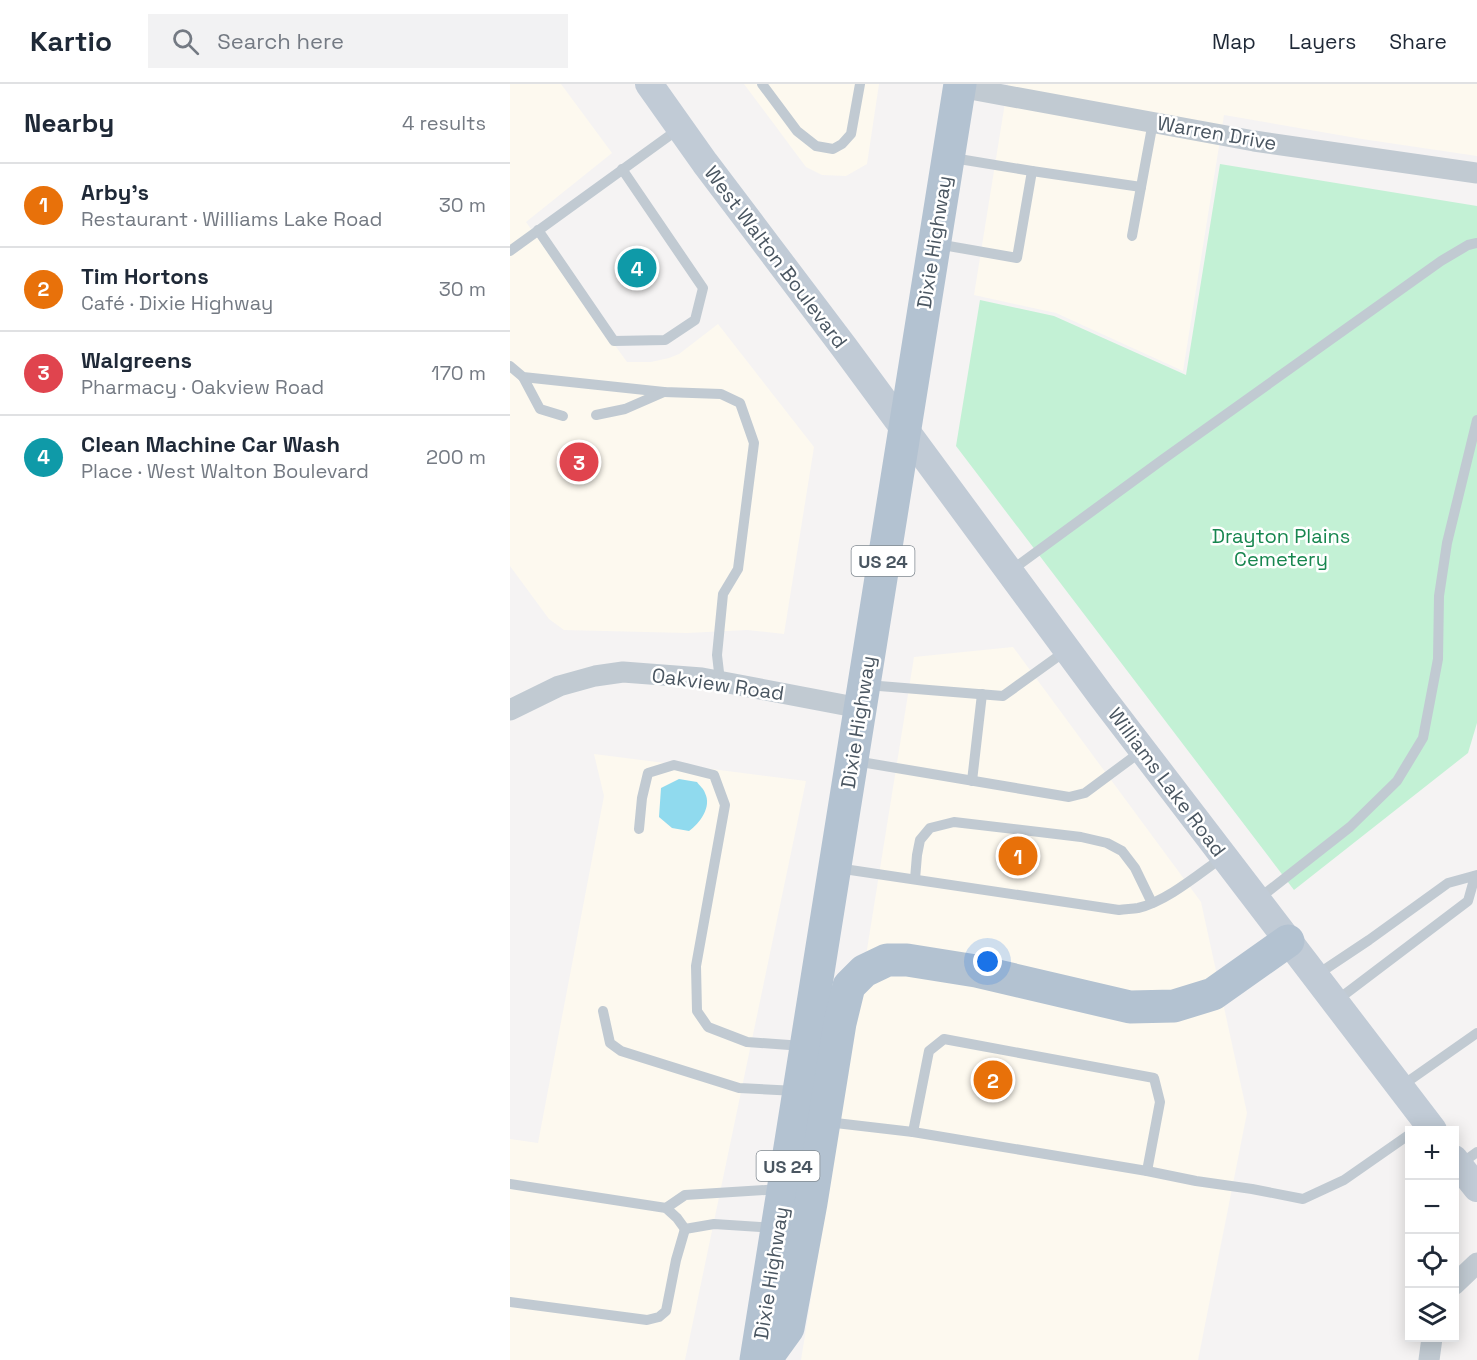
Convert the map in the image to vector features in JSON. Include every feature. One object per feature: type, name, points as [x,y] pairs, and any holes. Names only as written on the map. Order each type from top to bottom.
[{"type":"main road","name":"West Walton Boulevard","points":[[649,84],[905,430]]},
{"type":"main road","name":"Dixie Highway","points":[[756,1360],[959,86]]},
{"type":"main road","name":"Williams Lake Road","points":[[905,430],[1067,650],[1400,1087],[1420,1126]]},
{"type":"main road","points":[[765,1360],[788,1328],[840,1023],[849,986],[864,971],[887,960],[907,960],[976,971],[1130,1007],[1174,1006],[1213,994],[1288,941]]},
{"type":"main road","points":[[1464,1158],[1477,1188]]},
{"type":"street","name":"Warren Drive","points":[[959,86],[1254,141],[1477,173]]},
{"type":"street","name":"Oakview Road","points":[[510,710],[559,686],[623,672],[702,678],[862,696]]},
{"type":"street","points":[[1459,1281],[1477,1263]]},
{"type":"street","points":[[1428,1360],[1431,1342]]},
{"type":"lane","points":[[762,84],[797,131],[816,146],[833,149],[842,144],[851,134],[860,84]]},
{"type":"lane","points":[[1132,236],[1153,122]]},
{"type":"lane","points":[[510,251],[680,128]]},
{"type":"lane","points":[[948,158],[1141,187]]},
{"type":"lane","points":[[538,230],[614,341],[665,340],[695,320],[703,288],[622,170]]},
{"type":"lane","points":[[934,244],[1017,258],[1032,171]]},
{"type":"lane","points":[[1009,572],[1441,261],[1468,245],[1477,243]]},
{"type":"lane","points":[[510,366],[522,377],[540,409],[563,417]]},
{"type":"lane","points":[[522,377],[664,392],[721,394],[740,404],[754,443],[738,569],[723,594],[717,655],[720,681]]},
{"type":"lane","points":[[596,415],[625,410],[664,392]]},
{"type":"lane","points":[[1257,900],[1350,827],[1398,781],[1423,738],[1438,659],[1439,596],[1447,543],[1477,420]]},
{"type":"lane","points":[[862,696],[982,694],[1003,696],[1067,650]]},
{"type":"lane","points":[[972,781],[982,694]]},
{"type":"lane","points":[[852,761],[1069,796],[1085,793],[1143,750]]},
{"type":"lane","points":[[639,829],[642,798],[648,773],[674,765],[714,775],[725,805],[696,966],[697,1011],[708,1027],[747,1042],[807,1046]]},
{"type":"lane","points":[[915,879],[920,840],[930,828],[954,822],[1081,837],[1107,843],[1122,851],[1135,868],[1152,903]]},
{"type":"lane","points":[[834,868],[1119,909],[1137,908],[1152,903],[1224,857]]},
{"type":"lane","points":[[1315,976],[1370,940],[1448,883],[1476,875]]},
{"type":"lane","points":[[1335,1002],[1468,902],[1476,875]]},
{"type":"lane","points":[[603,1011],[610,1043],[621,1051],[739,1088],[799,1091]]},
{"type":"lane","points":[[1400,1087],[1477,1033]]},
{"type":"lane","points":[[913,1132],[929,1051],[944,1039],[1154,1078],[1160,1102],[1147,1171]]},
{"type":"lane","points":[[824,1121],[913,1132],[1303,1199],[1344,1180],[1405,1140]]},
{"type":"lane","points":[[510,1184],[666,1208],[685,1229]]},
{"type":"lane","points":[[666,1208],[685,1195],[784,1189]]},
{"type":"lane","points":[[685,1229],[714,1224],[778,1229]]},
{"type":"lane","points":[[510,1302],[647,1320],[658,1317],[666,1311],[685,1229]]},
{"type":"shaded area","points":[[510,84],[561,84],[612,153],[526,222],[627,362],[651,362],[679,354],[718,324],[814,447],[784,634],[747,630],[687,633],[564,630],[549,619],[510,566]]},
{"type":"shaded area","points":[[744,84],[879,84],[867,164],[846,176],[822,175],[806,167]]},
{"type":"shaded area","points":[[1008,84],[1477,84],[1477,156],[1224,115],[1183,371],[1056,313],[974,295]]},
{"type":"shaded area","points":[[1013,647],[1201,902],[1247,1113],[1198,1360],[801,1360],[914,657]]},
{"type":"shaded area","points":[[594,754],[806,781],[685,1360],[510,1360],[510,1139],[538,1143],[604,796]]},
{"type":"green space","name":"Drayton Plains Cemetery","points":[[1220,164],[1477,206],[1477,723],[1468,753],[1294,890],[956,446],[980,300],[1054,316],[1186,375]]},
{"type":"water","points":[[679,779],[697,782],[707,798],[704,814],[689,831],[672,828],[659,817],[661,788]]},
{"type":"place","name":"Clean Machine Car Wash","points":[[637,268]]},
{"type":"place","name":"Walgreens","points":[[579,462]]},
{"type":"place","name":"Arby's","points":[[1018,856]]},
{"type":"place","name":"Tim Hortons","points":[[993,1080]]}]
